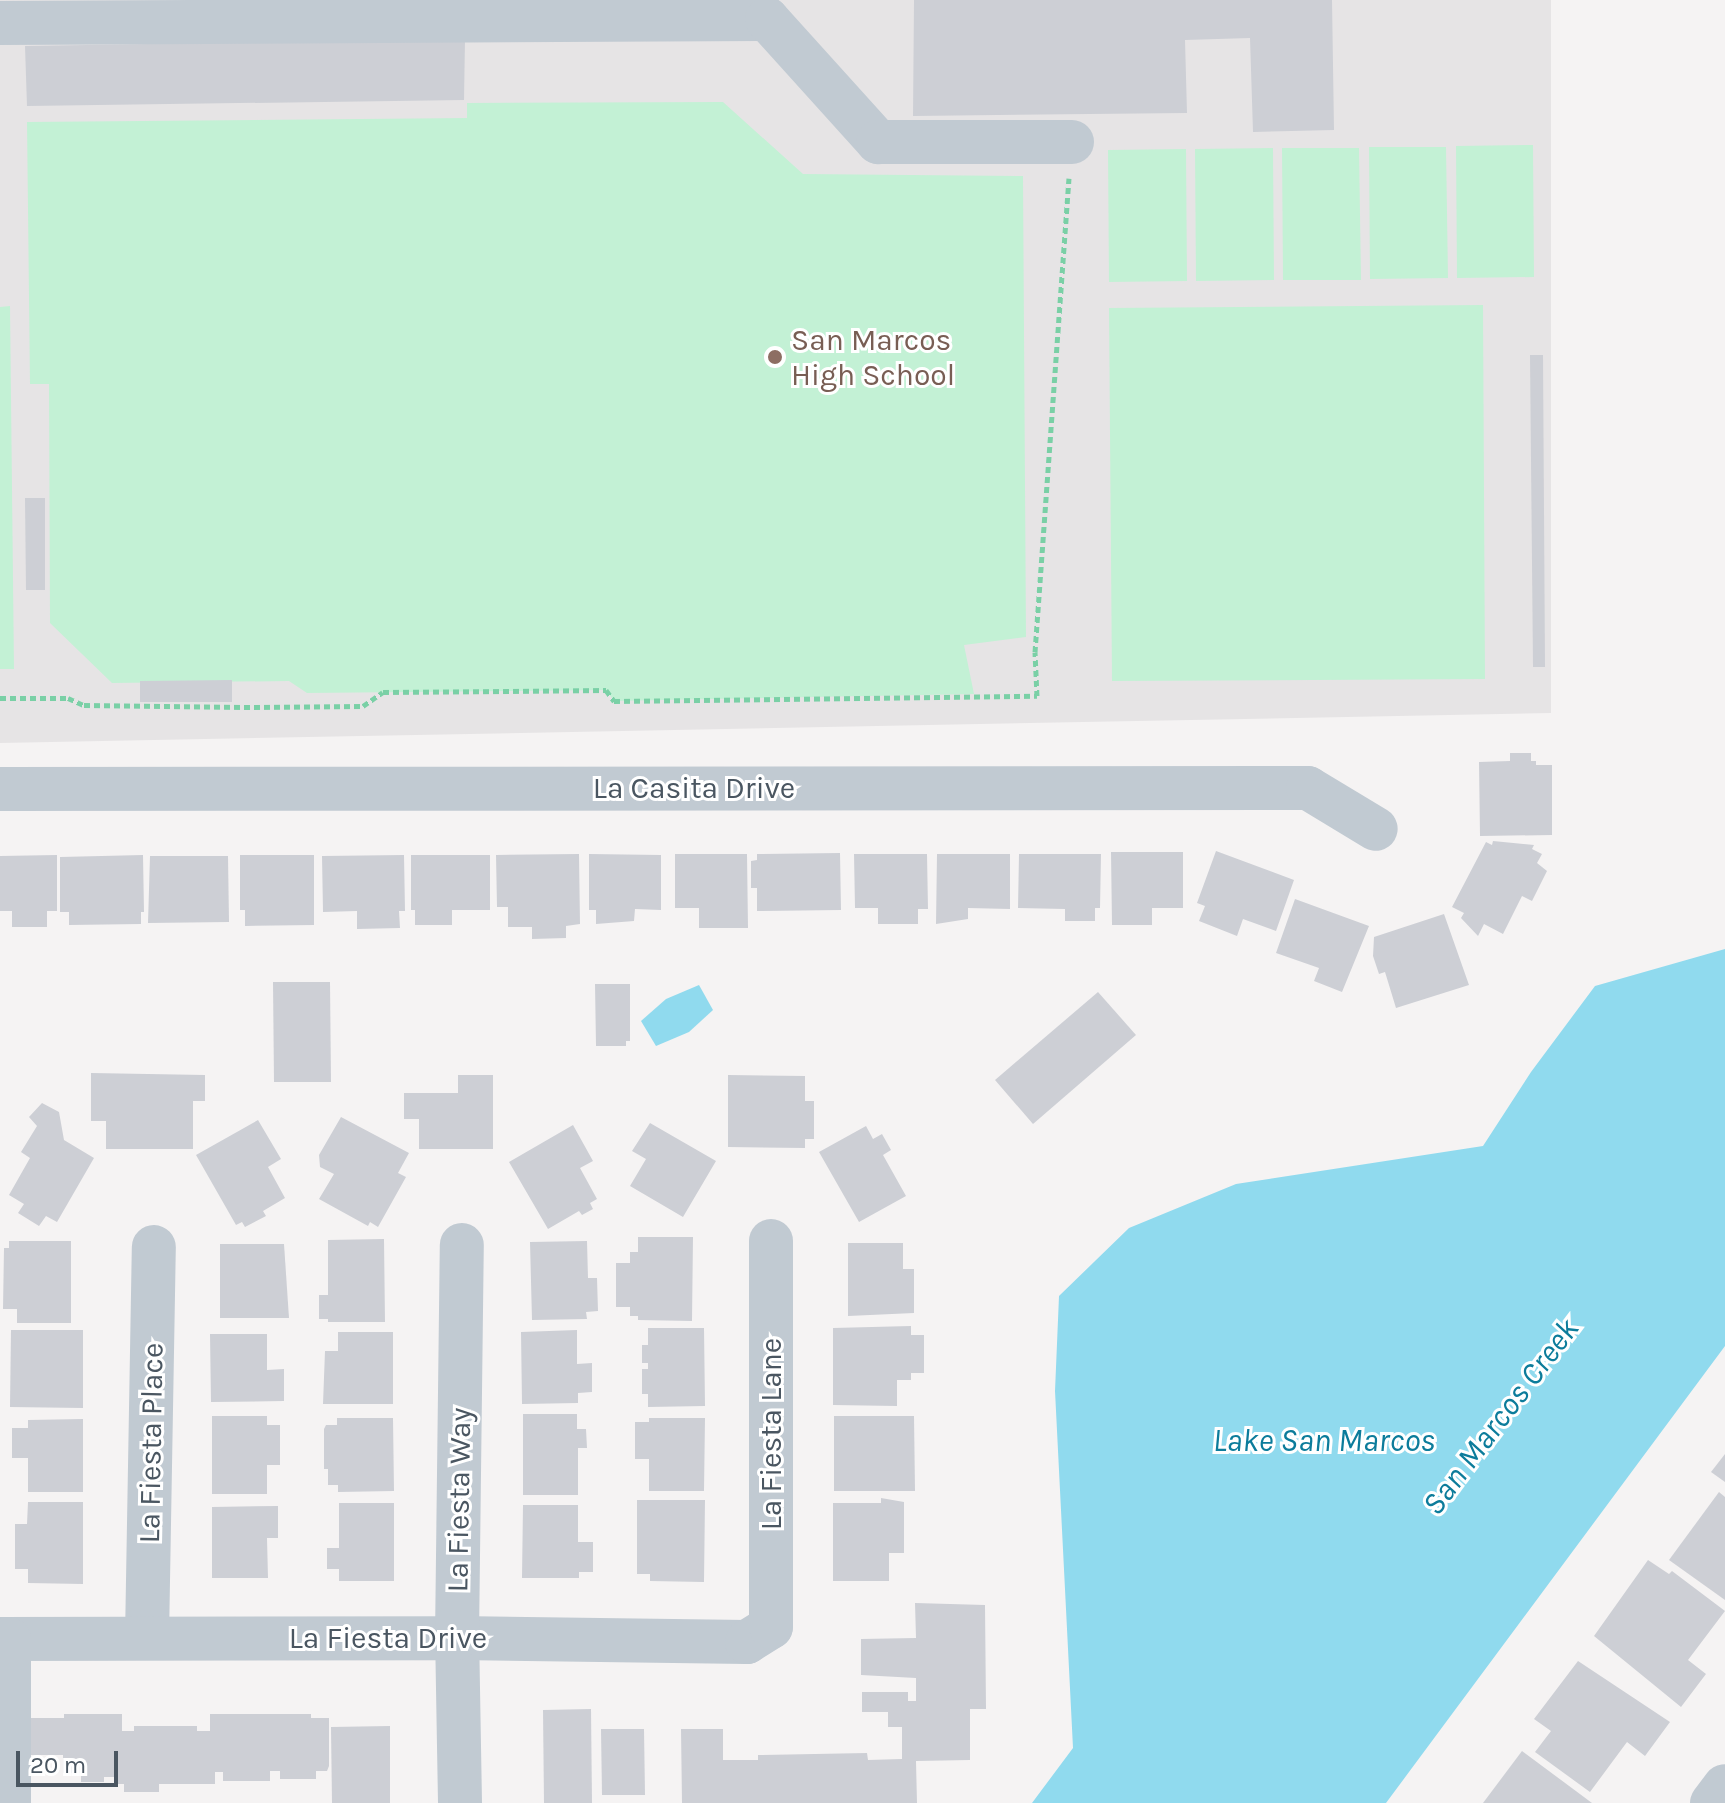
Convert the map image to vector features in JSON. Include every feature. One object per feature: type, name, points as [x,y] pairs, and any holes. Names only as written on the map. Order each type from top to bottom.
[{"type":"street","points":[[0,23],[767,19],[878,142],[1072,142]]},
{"type":"street","name":"La Casita Drive","points":[[0,789],[1308,788],[1376,829]]},
{"type":"street","name":"La Fiesta Lane","points":[[771,1241],[771,1627]]},
{"type":"street","name":"La Fiesta Way","points":[[460,1803],[457,1638],[462,1245]]},
{"type":"street","name":"La Fiesta Place","points":[[147,1638],[154,1247]]},
{"type":"street","name":"La Fiesta Drive","points":[[4,1639],[457,1638],[747,1642],[771,1627]]},
{"type":"street","points":[[4,1639],[9,1803]]},
{"type":"street","points":[[1712,1803],[1725,1786]]},
{"type":"path","points":[[0,698],[68,698],[84,705],[244,707],[363,706],[383,692],[606,690],[614,701],[1037,696],[1035,652],[1072,142]]},
{"type":"shaded area","name":"San Marcos High School","points":[[0,0],[1551,0],[1551,713],[0,743]]},
{"type":"green space","points":[[723,102],[803,174],[1023,176],[1026,637],[964,645],[974,694],[614,701],[606,690],[307,693],[289,681],[112,683],[50,623],[49,384],[30,384],[27,122],[467,118],[467,103]]},
{"type":"green space","points":[[1533,145],[1534,277],[1457,278],[1456,146]]},
{"type":"green space","points":[[1369,147],[1446,147],[1448,278],[1370,279]]},
{"type":"green space","points":[[1273,148],[1274,280],[1196,281],[1195,149]]},
{"type":"green space","points":[[1282,148],[1359,148],[1361,280],[1283,280]]},
{"type":"green space","points":[[1186,149],[1187,281],[1109,282],[1108,150]]},
{"type":"green space","points":[[1483,305],[1485,679],[1112,681],[1109,308]]},
{"type":"green space","points":[[10,306],[14,669],[0,669],[0,307]]},
{"type":"water","name":"Lake San Marcos","points":[[1725,949],[1725,1346],[1386,1803],[1032,1803],[1073,1748],[1055,1391],[1059,1296],[1129,1228],[1236,1184],[1483,1146],[1531,1072],[1595,986]]},
{"type":"water","points":[[699,985],[713,1010],[689,1032],[656,1046],[641,1021],[666,999]]},
{"type":"building","points":[[914,0],[1332,0],[1334,130],[1253,132],[1250,38],[1185,40],[1187,113],[913,116]]},
{"type":"building","points":[[465,39],[464,100],[27,106],[25,46]]},
{"type":"building","points":[[1530,355],[1543,355],[1545,667],[1533,667]]},
{"type":"building","points":[[25,498],[45,498],[45,590],[26,590]]},
{"type":"building","points":[[232,680],[232,702],[140,702],[140,681]]},
{"type":"building","points":[[1510,753],[1531,753],[1531,761],[1536,761],[1536,765],[1552,765],[1552,835],[1480,836],[1479,762],[1510,761]]},
{"type":"building","points":[[1493,841],[1534,845],[1532,849],[1542,854],[1537,863],[1547,871],[1532,901],[1522,896],[1503,934],[1484,924],[1478,936],[1461,918],[1464,913],[1452,907],[1486,842],[1492,845]]},
{"type":"building","points":[[1216,851],[1294,880],[1276,931],[1243,919],[1237,936],[1199,921],[1205,906],[1197,903]]},
{"type":"building","points":[[1111,852],[1183,852],[1183,908],[1152,908],[1152,925],[1112,925]]},
{"type":"building","points":[[840,853],[841,910],[757,911],[757,888],[751,888],[751,861],[757,860],[757,854]]},
{"type":"building","points":[[579,854],[580,924],[566,926],[566,938],[532,939],[532,927],[508,927],[508,907],[497,907],[496,855]]},
{"type":"building","points":[[589,854],[661,855],[661,910],[635,909],[634,921],[596,924],[596,910],[589,910]]},
{"type":"building","points":[[675,854],[747,854],[748,928],[699,928],[699,908],[675,908]]},
{"type":"building","points":[[854,854],[927,854],[928,909],[918,909],[918,924],[878,924],[878,908],[855,908]]},
{"type":"building","points":[[937,854],[1010,854],[1010,909],[968,908],[968,919],[936,924]]},
{"type":"building","points":[[1019,854],[1101,854],[1100,908],[1095,908],[1095,921],[1065,921],[1065,909],[1018,908]]},
{"type":"building","points":[[57,855],[57,911],[47,911],[47,927],[12,927],[12,911],[0,911],[0,856]]},
{"type":"building","points":[[143,855],[144,912],[141,912],[141,924],[69,925],[69,912],[60,912],[60,857]]},
{"type":"building","points":[[240,855],[314,855],[314,925],[245,926],[245,910],[240,910]]},
{"type":"building","points":[[404,855],[405,911],[399,911],[400,928],[357,929],[357,911],[323,912],[322,856]]},
{"type":"building","points":[[411,855],[490,855],[490,910],[452,910],[452,925],[415,925],[415,910],[411,910]]},
{"type":"building","points":[[150,856],[228,856],[229,922],[148,923]]},
{"type":"building","points":[[1295,899],[1369,926],[1342,992],[1314,981],[1319,968],[1276,953]]},
{"type":"building","points":[[1444,914],[1469,985],[1396,1008],[1385,972],[1379,974],[1373,956],[1374,937]]},
{"type":"building","points":[[273,982],[330,982],[331,1082],[274,1082]]},
{"type":"building","points":[[595,984],[630,984],[630,1041],[626,1041],[626,1046],[596,1046]]},
{"type":"building","points":[[1098,992],[1136,1035],[1033,1124],[995,1080]]},
{"type":"building","points":[[91,1073],[205,1075],[205,1101],[193,1101],[193,1149],[106,1149],[106,1121],[91,1121]]},
{"type":"building","points":[[458,1075],[493,1075],[493,1149],[419,1149],[419,1119],[404,1119],[404,1093],[458,1093]]},
{"type":"building","points":[[728,1075],[805,1076],[805,1101],[814,1101],[814,1139],[805,1139],[805,1148],[728,1147]]},
{"type":"building","points":[[42,1103],[59,1112],[64,1140],[94,1158],[57,1222],[46,1216],[39,1226],[18,1213],[24,1204],[9,1195],[30,1158],[21,1152],[37,1126],[29,1117]]},
{"type":"building","points":[[341,1117],[409,1153],[398,1173],[406,1177],[378,1227],[370,1222],[368,1226],[319,1199],[334,1174],[320,1167],[319,1155]]},
{"type":"building","points":[[258,1120],[281,1159],[268,1167],[285,1198],[263,1211],[266,1216],[245,1227],[242,1222],[236,1225],[196,1155]]},
{"type":"building","points":[[650,1123],[716,1161],[683,1217],[630,1186],[646,1159],[632,1151]]},
{"type":"building","points":[[573,1125],[593,1161],[580,1168],[597,1199],[590,1203],[593,1209],[582,1215],[579,1211],[548,1229],[509,1162]]},
{"type":"building","points":[[866,1126],[873,1139],[882,1134],[891,1150],[883,1155],[906,1196],[859,1222],[819,1152]]},
{"type":"building","points":[[638,1237],[693,1237],[692,1321],[638,1320],[638,1316],[630,1316],[630,1307],[616,1307],[616,1263],[630,1263],[630,1252],[638,1252]]},
{"type":"building","points":[[384,1239],[385,1322],[328,1322],[328,1319],[319,1319],[319,1295],[328,1295],[328,1240]]},
{"type":"building","points":[[9,1241],[71,1241],[71,1323],[17,1323],[17,1309],[3,1309],[4,1248],[9,1248]]},
{"type":"building","points":[[587,1241],[588,1278],[597,1278],[598,1311],[586,1312],[587,1319],[532,1320],[530,1242]]},
{"type":"building","points":[[848,1243],[903,1243],[903,1269],[914,1269],[914,1313],[848,1316]]},
{"type":"building","points":[[220,1244],[284,1244],[289,1318],[220,1318]]},
{"type":"building","points":[[911,1326],[911,1335],[924,1335],[924,1373],[911,1373],[911,1380],[897,1380],[897,1406],[833,1405],[833,1328]]},
{"type":"building","points":[[648,1328],[704,1328],[705,1406],[648,1407],[648,1394],[642,1394],[642,1369],[648,1369],[648,1363],[642,1363],[642,1345],[648,1345]]},
{"type":"building","points":[[11,1330],[83,1330],[83,1408],[10,1407]]},
{"type":"building","points":[[577,1330],[577,1364],[592,1363],[592,1392],[578,1393],[578,1403],[522,1404],[521,1332]]},
{"type":"building","points":[[338,1332],[393,1332],[393,1404],[323,1404],[325,1351],[338,1351]]},
{"type":"building","points":[[210,1334],[267,1334],[267,1370],[284,1369],[284,1401],[211,1402]]},
{"type":"building","points":[[523,1414],[577,1414],[577,1429],[586,1429],[587,1448],[578,1448],[578,1495],[523,1495]]},
{"type":"building","points":[[212,1416],[267,1416],[267,1425],[280,1425],[280,1465],[267,1465],[267,1494],[212,1494]]},
{"type":"building","points":[[834,1416],[914,1416],[915,1491],[834,1491]]},
{"type":"building","points":[[337,1418],[393,1418],[394,1491],[338,1492],[338,1485],[328,1485],[328,1469],[324,1469],[324,1429],[326,1425],[337,1425]]},
{"type":"building","points":[[649,1418],[705,1418],[704,1491],[649,1491],[649,1459],[635,1459],[635,1422],[649,1422]]},
{"type":"building","points":[[83,1419],[83,1492],[28,1492],[28,1458],[12,1458],[12,1428],[28,1428],[28,1420]]},
{"type":"building","points":[[1725,1454],[1725,1482],[1711,1472]]},
{"type":"building","points":[[1719,1492],[1725,1497],[1725,1600],[1669,1560]]},
{"type":"building","points":[[881,1498],[904,1502],[904,1553],[889,1553],[889,1581],[833,1581],[833,1503],[881,1503]]},
{"type":"building","points":[[637,1500],[705,1500],[704,1582],[650,1581],[650,1574],[637,1574]]},
{"type":"building","points":[[28,1502],[83,1502],[83,1584],[28,1583],[28,1569],[15,1569],[15,1524],[27,1524]]},
{"type":"building","points":[[339,1503],[394,1503],[394,1581],[339,1581],[339,1569],[327,1569],[327,1548],[339,1548]]},
{"type":"building","points":[[523,1505],[578,1505],[578,1542],[593,1542],[593,1572],[579,1572],[579,1578],[522,1578]]},
{"type":"building","points":[[278,1506],[278,1538],[267,1538],[268,1578],[212,1578],[212,1507]]},
{"type":"building","points":[[1648,1560],[1669,1574],[1672,1571],[1725,1611],[1688,1660],[1706,1674],[1681,1707],[1594,1636]]},
{"type":"building","points":[[915,1603],[985,1605],[986,1709],[970,1709],[970,1760],[916,1761],[917,1803],[682,1803],[681,1729],[723,1729],[723,1760],[758,1760],[758,1755],[867,1753],[868,1760],[902,1759],[902,1727],[888,1727],[888,1712],[862,1712],[862,1692],[908,1692],[908,1701],[916,1701],[916,1678],[861,1675],[861,1639],[916,1638]]},
{"type":"building","points":[[1578,1661],[1670,1722],[1645,1756],[1627,1742],[1590,1792],[1535,1752],[1551,1731],[1534,1719]]},
{"type":"building","points":[[591,1709],[592,1803],[544,1803],[543,1710]]},
{"type":"building","points":[[64,1714],[122,1714],[122,1731],[134,1731],[134,1726],[197,1726],[197,1731],[210,1731],[210,1714],[311,1714],[311,1718],[329,1718],[329,1766],[327,1771],[316,1771],[316,1779],[280,1779],[280,1771],[270,1771],[270,1781],[223,1781],[223,1772],[215,1772],[215,1784],[159,1784],[159,1792],[124,1792],[124,1784],[117,1784],[117,1777],[104,1777],[104,1782],[81,1782],[81,1773],[63,1773],[63,1755],[30,1755],[30,1718],[64,1718]]},
{"type":"building","points":[[390,1726],[390,1803],[332,1803],[331,1727]]},
{"type":"building","points":[[601,1729],[644,1729],[645,1795],[602,1795]]},
{"type":"building","points":[[1522,1751],[1592,1803],[1483,1803]]},
{"type":"place","name":"San Marcos High School","points":[[775,357]]},
{"type":"water label","name":"San Marcos Creek","points":[[1501,1417]]}]
